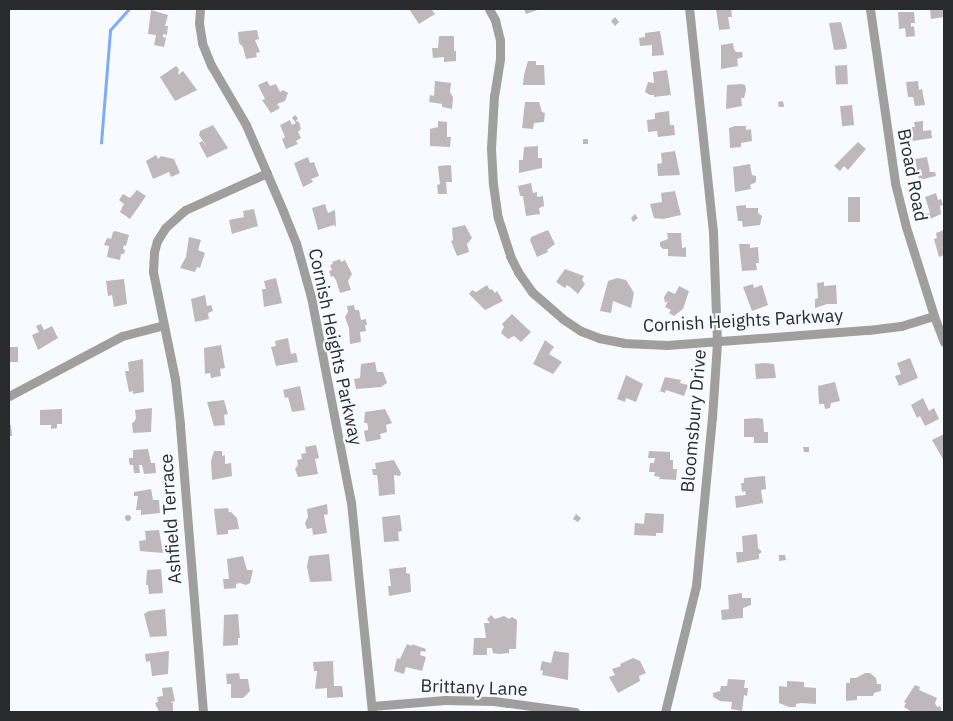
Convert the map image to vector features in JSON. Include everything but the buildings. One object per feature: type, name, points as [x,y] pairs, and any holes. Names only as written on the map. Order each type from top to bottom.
[{"type":"street","name":"Cornish Heights Parkway","points":[[200,9],[199,23],[202,43],[212,65],[246,125],[267,173],[296,243],[311,297],[351,502],[372,709]]},
{"type":"street","name":"Cornish Heights Parkway","points":[[489,9],[495,20],[500,40],[500,59],[494,95],[491,148],[493,184],[498,218],[510,256],[518,272],[532,292],[546,307],[581,331],[599,338],[624,343],[667,344],[868,330],[901,326],[934,316]]},
{"type":"street","name":"Bloomsbury Drive","points":[[665,712],[696,586],[712,418],[717,342],[713,232],[689,9]]},
{"type":"street","name":"Broad Road","points":[[870,9],[895,183],[906,227],[944,342]]},
{"type":"street","name":"Ashfield Terrace","points":[[203,712],[180,424],[175,379],[153,272],[154,252],[165,228],[185,210],[267,173]]},
{"type":"street","points":[[9,396],[122,336],[164,325]]},
{"type":"street","name":"Brittany Lane","points":[[372,709],[445,700],[494,701],[575,712]]},
{"type":"waterway","points":[[101,143],[110,30],[129,9]]}]
